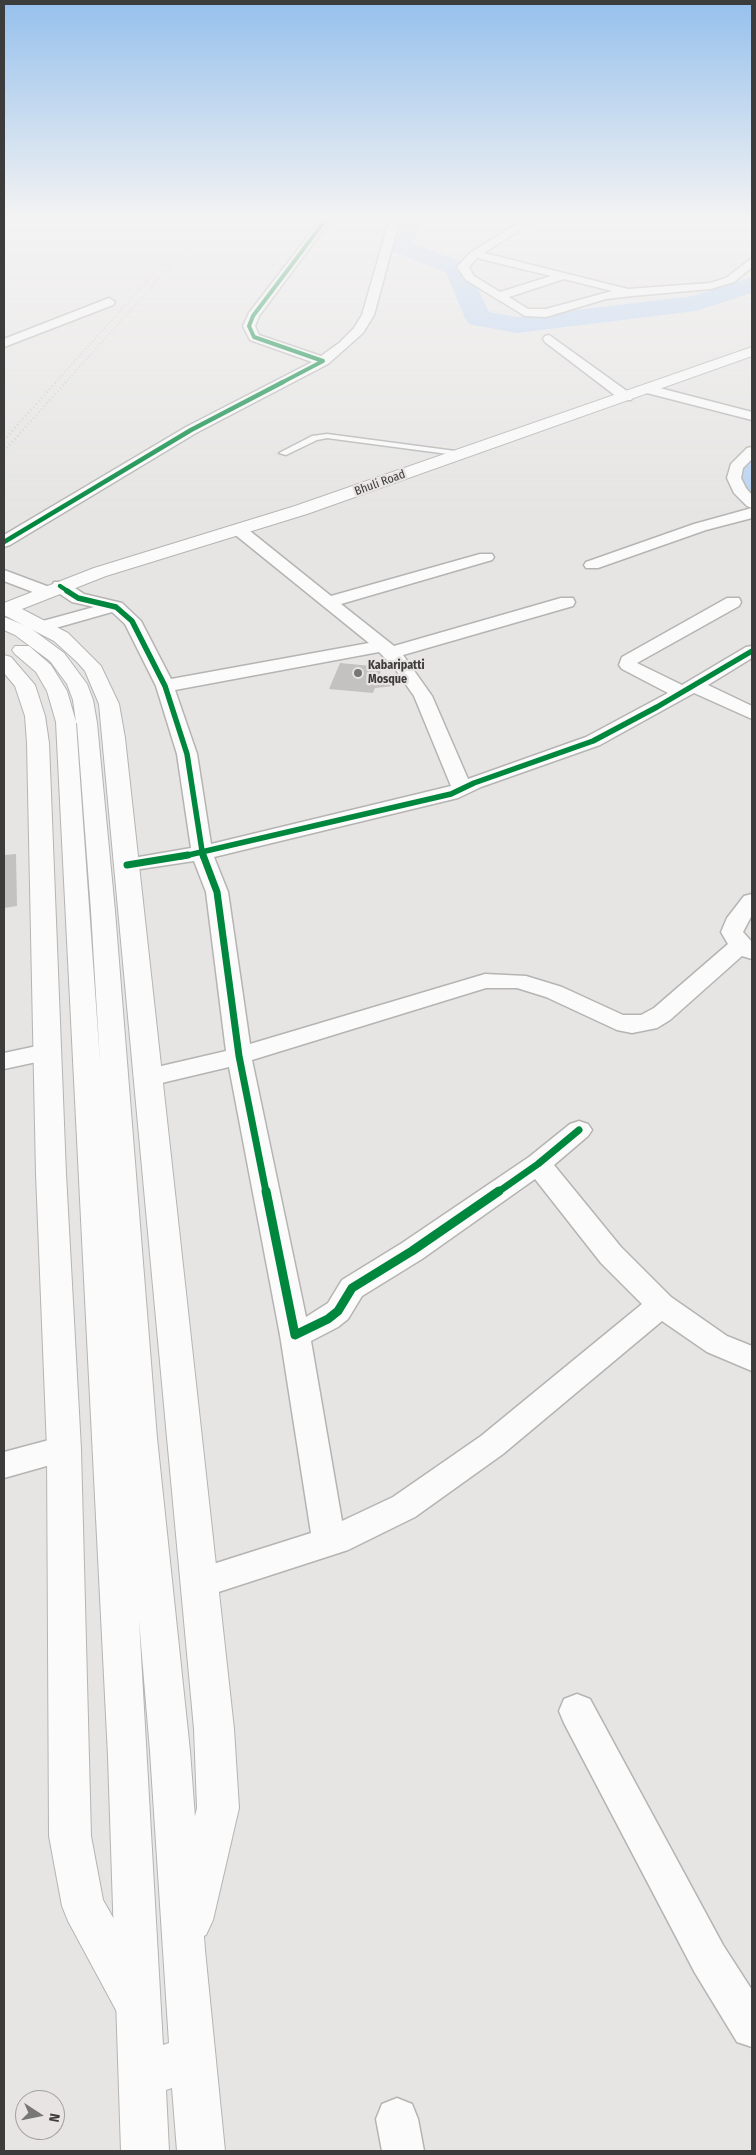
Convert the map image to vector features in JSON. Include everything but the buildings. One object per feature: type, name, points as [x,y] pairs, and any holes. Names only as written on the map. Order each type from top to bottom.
[{"type":"main road","name":"Bhuli Road","points":[[4,611],[53,589],[239,530],[463,454],[752,351]]},
{"type":"main road","points":[[4,611],[45,626],[72,645],[94,670],[109,704],[149,1077],[214,1729],[218,1808],[183,1950]]},
{"type":"main road","points":[[4,611],[22,631],[57,656],[77,684],[83,700],[87,723],[105,931],[140,1438],[170,1751],[183,1950],[201,2151]]},
{"type":"main road","points":[[4,638],[28,654],[44,669],[56,691],[66,722],[128,1756],[145,2151]]},
{"type":"main road","points":[[4,661],[25,685],[35,716],[38,743],[46,1052],[64,1449],[70,1836],[83,1906],[140,2008]]},
{"type":"main road","points":[[142,2073],[192,2060]]},
{"type":"street","points":[[4,343],[67,319]]},
{"type":"street","points":[[252,319],[249,326],[254,337],[323,361]]},
{"type":"street","points":[[4,542],[99,487],[191,430],[323,361],[343,346],[359,330],[364,319]]},
{"type":"street","points":[[549,339],[626,397]]},
{"type":"street","points":[[648,389],[752,416]]},
{"type":"street","points":[[752,451],[736,467],[734,478],[739,490],[752,503]]},
{"type":"street","points":[[592,565],[700,527],[752,513]]},
{"type":"street","points":[[239,530],[400,662],[423,696],[462,789]]},
{"type":"street","points":[[328,602],[486,557]]},
{"type":"street","points":[[4,575],[78,598],[113,606],[123,611],[132,621],[165,686],[187,754],[202,854],[217,892],[239,1056],[295,1335],[329,1542]]},
{"type":"street","points":[[165,686],[387,650],[567,602]]},
{"type":"street","points":[[733,602],[632,657],[628,661],[628,665],[634,670],[752,713]]},
{"type":"street","points":[[45,626],[113,606]]},
{"type":"street","points":[[127,865],[202,854],[438,798],[593,741],[752,651]]},
{"type":"street","points":[[149,1077],[239,1056],[485,981],[518,981],[554,992],[617,1022],[632,1025],[648,1022],[662,1014],[746,948],[732,932],[738,918],[752,901]]},
{"type":"street","points":[[4,1061],[46,1052]]},
{"type":"street","points":[[295,1335],[328,1320],[338,1311],[352,1288],[412,1251],[538,1164],[579,1130]]},
{"type":"street","points":[[538,1164],[611,1255],[661,1304],[717,1344],[752,1359]]},
{"type":"street","points":[[200,1583],[329,1542],[404,1507],[492,1445],[661,1304]]},
{"type":"street","points":[[4,1465],[64,1449]]},
{"type":"street","points":[[577,1711],[709,1959],[752,2027]]},
{"type":"lane","points":[[283,453],[310,440],[327,436],[463,454]]},
{"type":"waterway","points":[[481,319],[517,325],[569,319]]},
{"type":"waterway","points":[[752,461],[748,472],[752,486]]},
{"type":"railway","points":[[55,383],[113,319]]},
{"type":"railway","points":[[65,383],[123,319]]},
{"type":"railway","points":[[4,440],[56,382]]},
{"type":"railway","points":[[4,451],[66,382]]},
{"type":"cycle path","points":[[4,542],[191,430],[323,361],[254,337],[249,326],[252,319]]},
{"type":"cycle path","points":[[60,586],[78,598],[116,607],[132,621],[165,686],[187,754],[202,853],[217,892],[239,1056],[295,1335],[328,1319],[338,1311],[352,1288],[412,1251],[538,1164],[579,1130]]},
{"type":"cycle path","points":[[127,865],[202,853],[451,794],[474,783],[593,741],[657,707],[752,651]]},
{"type":"place","name":"Kabaripatti Mosque","points":[[358,673]]}]
